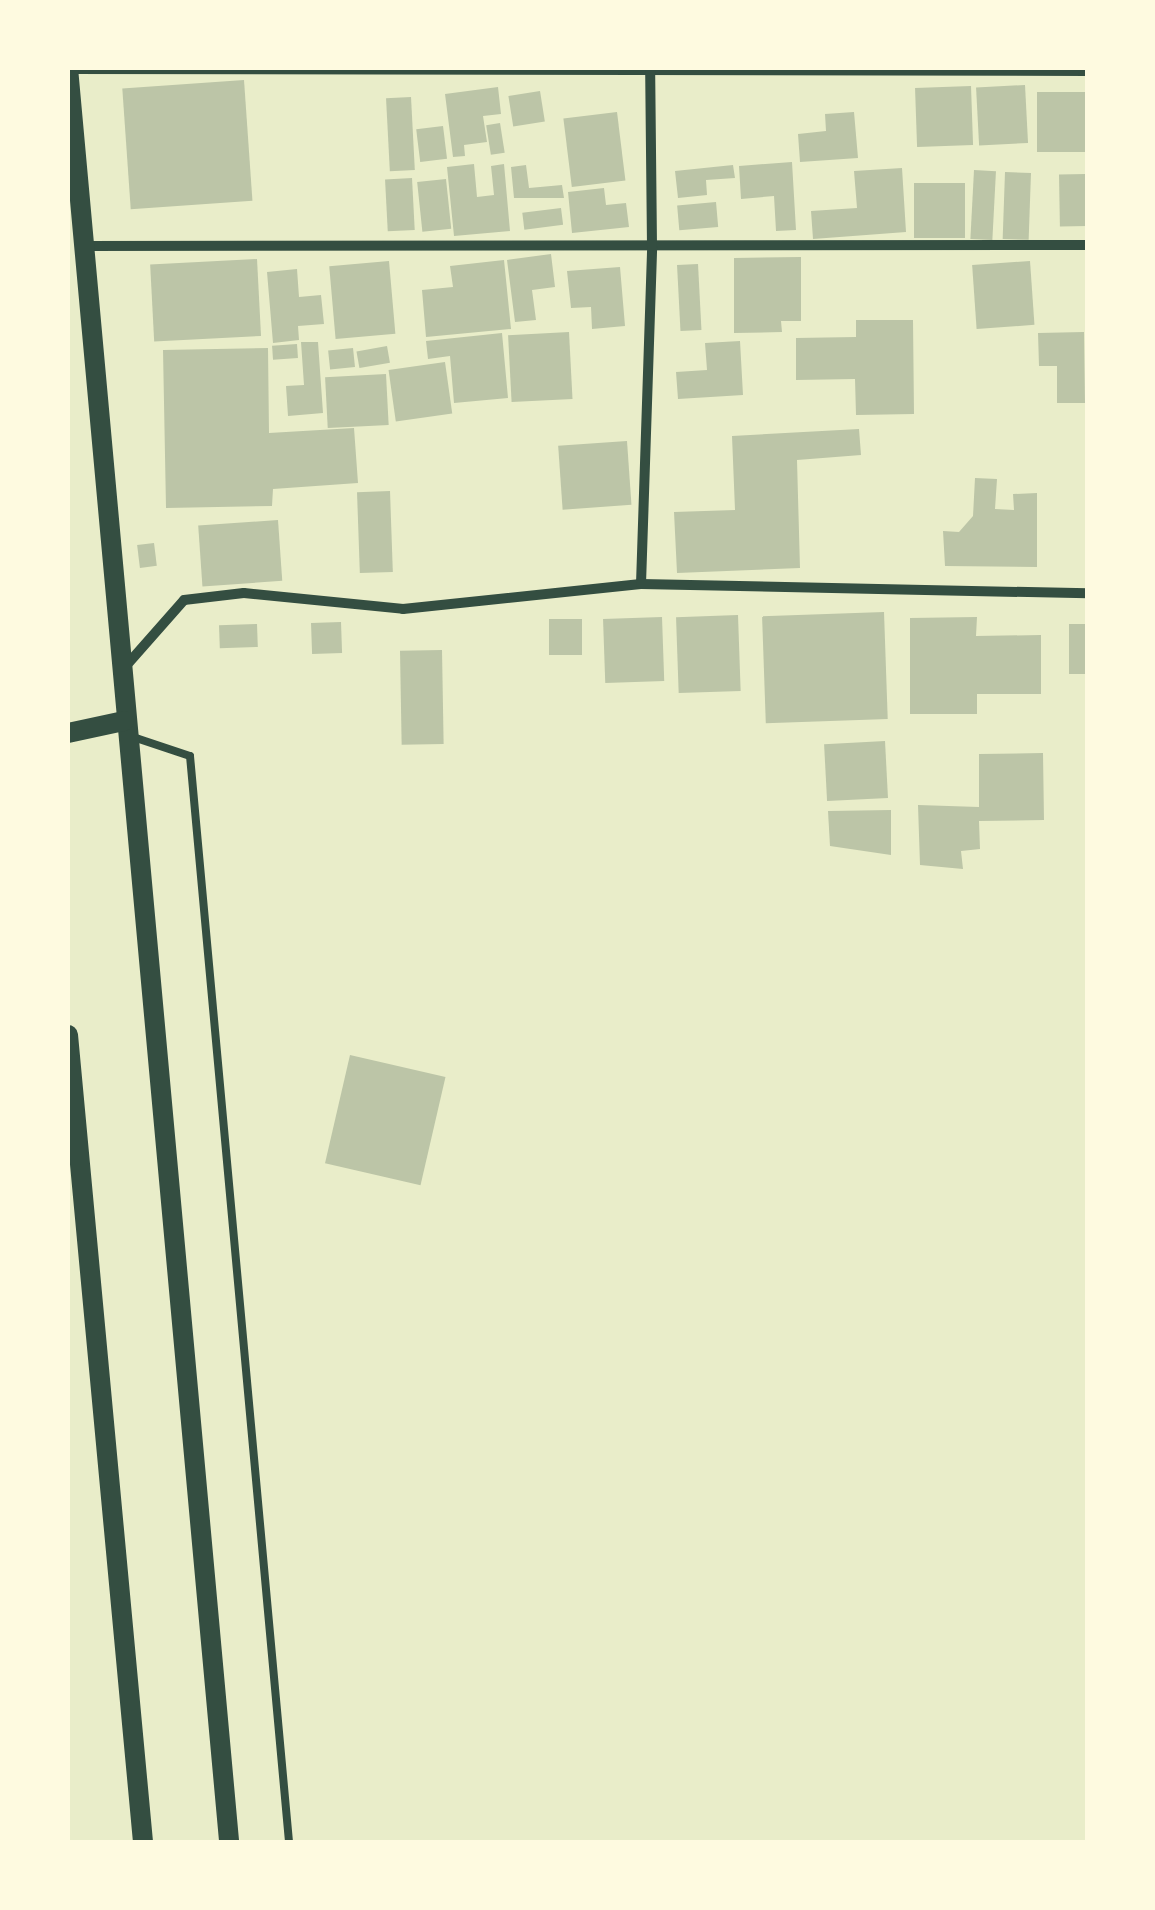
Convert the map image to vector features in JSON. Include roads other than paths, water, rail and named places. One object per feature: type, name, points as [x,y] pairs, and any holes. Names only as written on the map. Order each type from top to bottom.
[{"type":"main road","points":[[68,68],[119,676],[229,1842]]},
{"type":"main road","points":[[68,732],[124,728]]},
{"type":"main road","points":[[68,1035],[143,1842]]},
{"type":"street","points":[[68,68],[1088,71]]},
{"type":"street","points":[[641,584],[652,246],[650,69]]},
{"type":"street","points":[[83,246],[1088,245]]},
{"type":"street","points":[[119,676],[150,631],[184,600],[244,594],[403,609],[641,584],[1088,593]]},
{"type":"lane","points":[[124,728],[190,756],[290,1842]]}]
